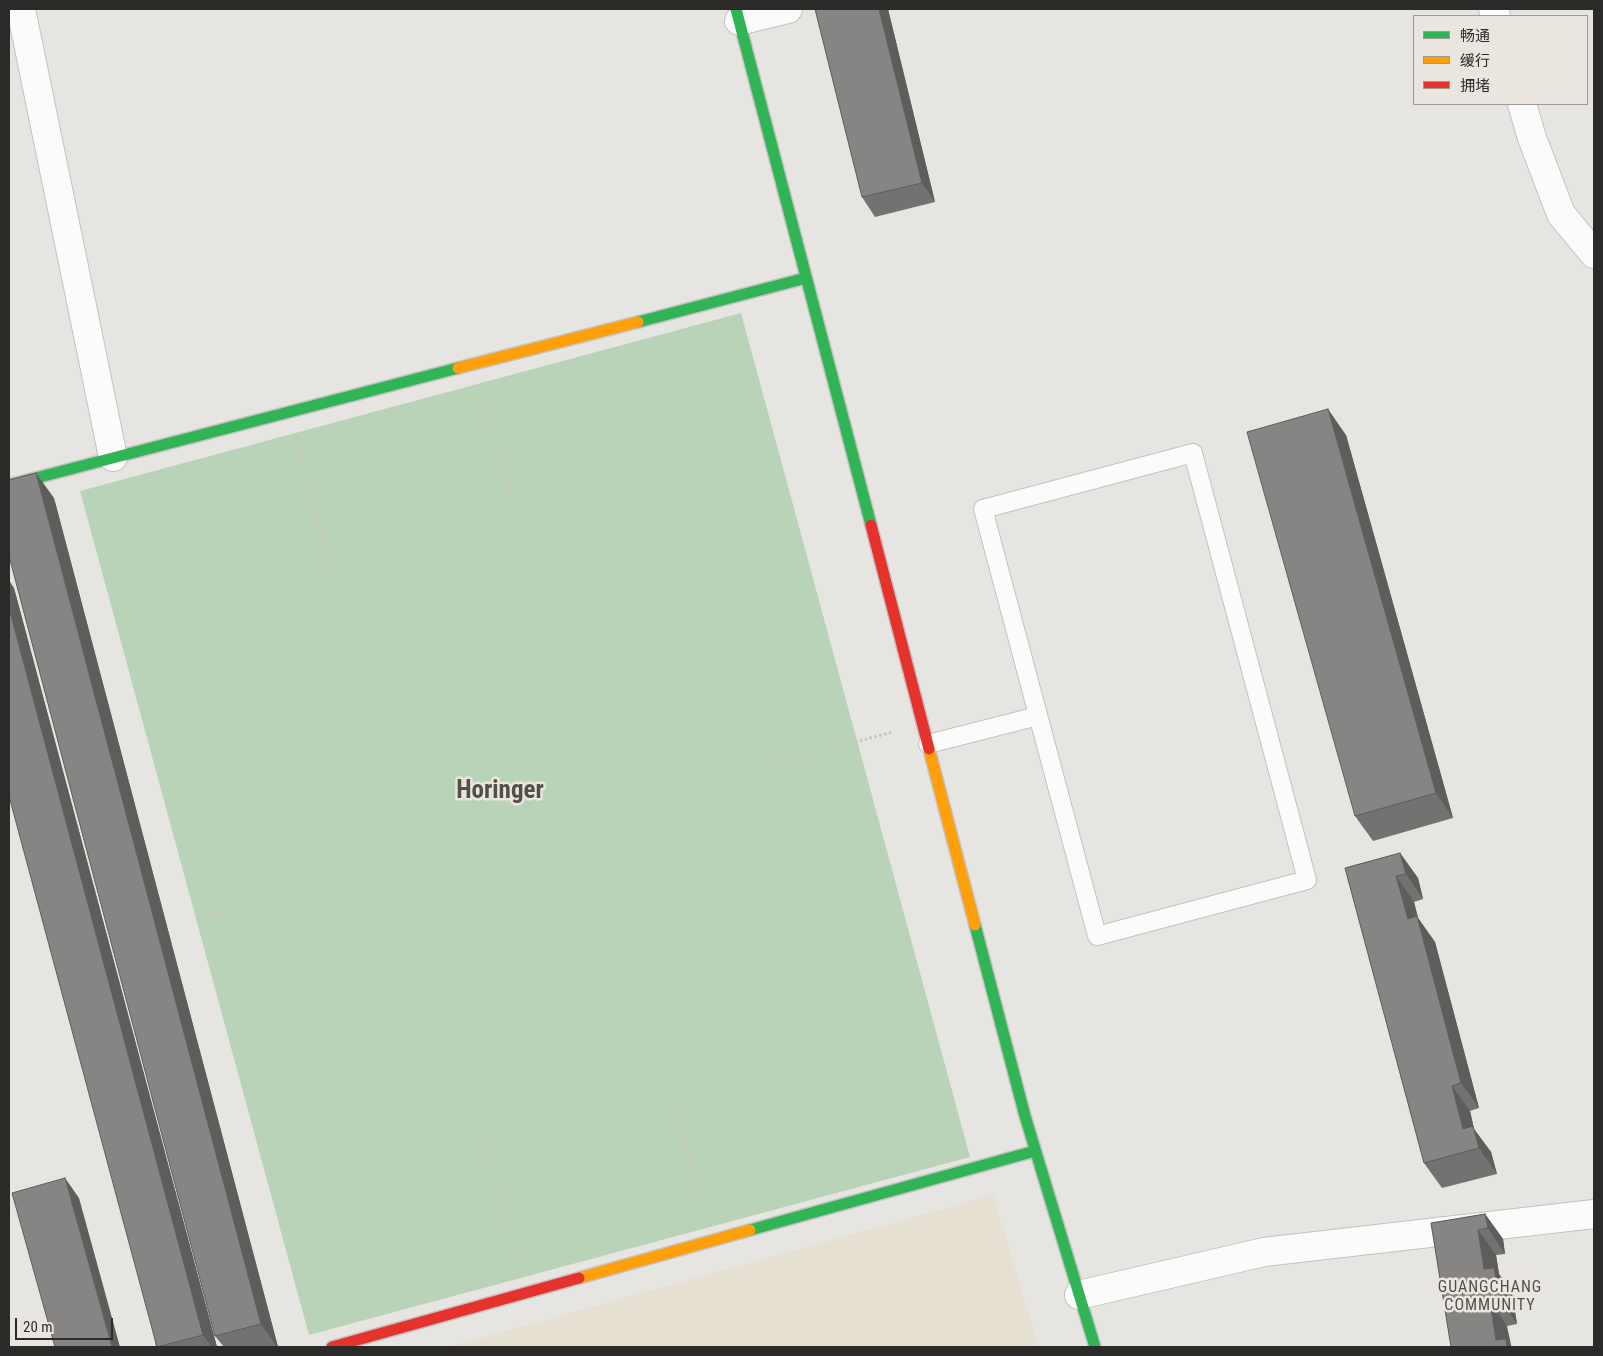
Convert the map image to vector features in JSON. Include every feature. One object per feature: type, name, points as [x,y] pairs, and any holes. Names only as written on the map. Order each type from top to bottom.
[{"type":"street","points":[[21,9],[113,458]]},
{"type":"street","points":[[788,9],[738,15],[1035,1151],[1094,1347]]},
{"type":"street","points":[[1522,105],[1532,138],[1561,214],[1594,254]]},
{"type":"street","points":[[9,484],[806,278]]},
{"type":"street","points":[[332,1347],[1035,1151]]},
{"type":"street","points":[[1079,1295],[1264,1252],[1594,1214]]},
{"type":"lane","points":[[1193,453],[1307,880],[1097,936],[1038,716],[983,509],[1193,453]]},
{"type":"lane","points":[[928,744],[1038,716]]},
{"type":"path","points":[[475,364],[518,523]]},
{"type":"path","points":[[288,412],[332,574]]},
{"type":"path","points":[[768,765],[922,724]]},
{"type":"path","points":[[196,920],[240,908]]},
{"type":"path","points":[[671,1090],[712,1241]]},
{"type":"path","points":[[486,1140],[527,1293]]},
{"type":"shaded area","points":[[993,1195],[1039,1347],[448,1347]]},
{"type":"green space","points":[[741,313],[970,1157],[309,1335],[80,491]]},
{"type":"building","points":[[815,9],[879,9],[922,183],[862,197]]},
{"type":"building","points":[[1328,409],[1436,793],[1355,816],[1247,432]]},
{"type":"building","points":[[36,473],[261,1324],[215,1336],[9,556],[9,480]]},
{"type":"building","points":[[9,608],[203,1335],[157,1347],[9,796]]},
{"type":"building","points":[[1400,853],[1406,874],[1396,876],[1408,919],[1417,916],[1461,1083],[1452,1086],[1463,1129],[1473,1126],[1479,1148],[1424,1163],[1345,868]]},
{"type":"building","points":[[65,1178],[112,1347],[55,1347],[12,1193]]},
{"type":"building","points":[[1485,1214],[1488,1228],[1478,1230],[1484,1269],[1494,1268],[1500,1299],[1490,1301],[1496,1340],[1506,1339],[1507,1347],[1451,1347],[1431,1223]]},
{"type":"traffic: fast","points":[[736,9],[871,525]]},
{"type":"traffic: fast","points":[[638,322],[806,278]]},
{"type":"traffic: fast","points":[[9,485],[458,368]]},
{"type":"traffic: fast","points":[[975,925],[1025,1116],[1095,1347]]},
{"type":"traffic: fast","points":[[750,1230],[1035,1151]]},
{"type":"traffic: slow","points":[[458,368],[638,322]]},
{"type":"traffic: slow","points":[[929,749],[975,925]]},
{"type":"traffic: slow","points":[[579,1278],[750,1230]]},
{"type":"traffic: jam","points":[[871,525],[929,749]]},
{"type":"traffic: jam","points":[[332,1347],[579,1278]]},
{"type":"district","name":"Horinger","points":[[500,792]]},
{"type":"district","name":"GUANGCHANG COMMUNITY","points":[[1490,1297]]}]
